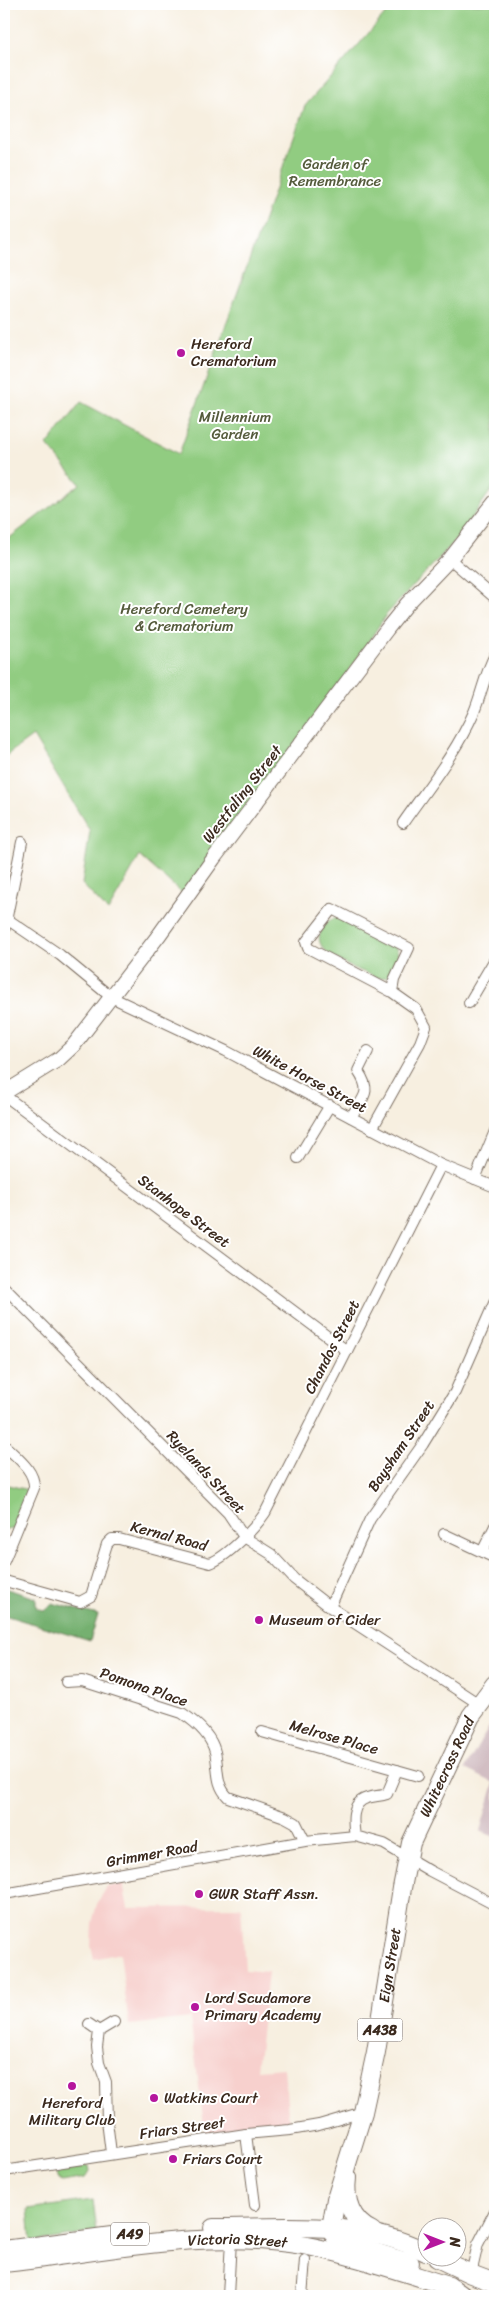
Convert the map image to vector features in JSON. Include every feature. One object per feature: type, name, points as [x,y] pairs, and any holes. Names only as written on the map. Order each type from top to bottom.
[{"type":"highway","name":"Whitecross Road","points":[[407,1857],[418,1826],[479,1704],[495,1684]]},
{"type":"highway","name":"Eign Street","points":[[331,2228],[336,2199],[363,2112],[378,2043],[407,1857]]},
{"type":"highway","name":"Eign Street","points":[[349,2160],[346,2184],[352,2213],[357,2222],[376,2233]]},
{"type":"highway","name":"Victoria Street","points":[[4,2250],[196,2228],[331,2228],[376,2233],[416,2248]]},
{"type":"highway","points":[[331,2228],[334,2235],[345,2244],[400,2259],[424,2270],[449,2286]]},
{"type":"highway","name":"Victoria Street","points":[[4,2263],[124,2247],[196,2240],[231,2240],[302,2245],[449,2286],[463,2296]]},
{"type":"highway","points":[[458,2268],[495,2283]]},
{"type":"street","name":"Westfaling Street","points":[[4,1094],[59,1059],[74,1045],[387,629],[407,604],[450,559],[495,502]]},
{"type":"street","points":[[450,559],[495,598]]},
{"type":"street","points":[[403,823],[455,750],[474,711],[489,665],[495,654]]},
{"type":"street","points":[[4,931],[5,918],[22,842]]},
{"type":"street","points":[[372,1129],[420,1043],[426,1027],[416,1009],[392,992],[306,946],[306,942],[332,909],[405,944],[409,948],[394,980],[392,992]]},
{"type":"street","name":"White Horse Street","points":[[5,918],[60,955],[111,996],[226,1051],[441,1165],[495,1187]]},
{"type":"street","points":[[469,1003],[495,959]]},
{"type":"street","points":[[351,1117],[366,1090],[366,1084],[358,1071],[368,1050]]},
{"type":"street","name":"Stanhope Street","points":[[4,1094],[347,1351]]},
{"type":"street","points":[[298,1158],[330,1105]]},
{"type":"street","points":[[476,1179],[495,1131]]},
{"type":"street","name":"Chandos Street","points":[[244,1537],[265,1513],[441,1165]]},
{"type":"street","name":"Ryelands Street","points":[[4,1287],[228,1513],[244,1537],[270,1554],[294,1579],[330,1607],[479,1704]]},
{"type":"street","name":"Baysham Street","points":[[330,1607],[370,1519],[423,1444],[455,1392],[495,1301]]},
{"type":"street","points":[[4,1445],[30,1472],[34,1481],[34,1488],[8,1537],[4,1561]]},
{"type":"street","points":[[482,1552],[495,1526]]},
{"type":"street","points":[[444,1534],[495,1558]]},
{"type":"street","name":"Kernal Road","points":[[4,1579],[80,1602],[91,1596],[106,1544],[112,1539],[119,1539],[210,1563],[217,1560],[244,1537]]},
{"type":"street","name":"Pomona Place","points":[[66,1682],[82,1682],[182,1713],[194,1720],[212,1743],[218,1782],[222,1791],[228,1797],[296,1823],[306,1841]]},
{"type":"street","name":"Melrose Place","points":[[262,1732],[418,1776]]},
{"type":"street","points":[[355,1836],[353,1820],[358,1804],[366,1798],[387,1794],[397,1770]]},
{"type":"street","name":"Grimmer Road","points":[[4,1894],[292,1845],[306,1841],[355,1836],[384,1844],[430,1871],[495,1905]]},
{"type":"street","points":[[99,2031],[114,2022]]},
{"type":"street","points":[[89,2024],[99,2031]]},
{"type":"street","points":[[99,2031],[97,2047],[99,2063],[106,2082],[106,2121],[111,2154]]},
{"type":"street","name":"Friars Street","points":[[4,2171],[246,2134],[319,2125],[363,2112]]},
{"type":"street","points":[[246,2134],[255,2205]]},
{"type":"street","points":[[471,2274],[478,2244],[495,2211]]},
{"type":"street","points":[[228,2296],[231,2240]]},
{"type":"street","points":[[302,2296],[305,2260]]},
{"type":"shaded area","points":[[490,1710],[495,1713],[495,1837],[480,1831],[494,1783],[465,1769],[493,1720]]},
{"type":"shaded area","name":"Lord Scudamore Primary Academy","points":[[123,1884],[128,1908],[241,1907],[245,1970],[268,1972],[257,2070],[284,2068],[289,2125],[205,2133],[190,2018],[129,2025],[120,1953],[94,1959],[91,1946],[92,1923],[97,1904],[107,1887]]},
{"type":"green space","name":"Hereford Cemetery & Crematorium","points":[[394,4],[495,4],[495,485],[455,541],[386,615],[347,674],[183,894],[140,856],[108,911],[82,884],[90,831],[33,736],[4,757],[4,542],[80,484],[47,445],[81,402],[179,454],[305,106]]},
{"type":"green space","points":[[338,918],[395,946],[401,961],[395,971],[386,977],[378,978],[349,966],[329,954],[322,947],[319,940],[321,931],[328,922]]},
{"type":"green space","points":[[4,1484],[28,1490],[14,1529],[4,1530]]},
{"type":"green space","points":[[4,1588],[36,1598],[36,1607],[42,1610],[47,1609],[52,1603],[98,1615],[90,1641],[4,1615]]},
{"type":"green space","points":[[89,2166],[90,2171],[85,2178],[62,2182],[57,2178],[56,2171]]},
{"type":"green space","points":[[93,2200],[97,2232],[31,2242],[28,2209]]},
{"type":"place","name":"Hereford Crematorium","points":[[181,353]]},
{"type":"place","name":"Museum of Cider","points":[[259,1620]]},
{"type":"place","name":"GWR Staff Assn.","points":[[199,1894]]},
{"type":"place","name":"Lord Scudamore Primary Academy","points":[[195,2007]]},
{"type":"place","name":"Hereford Military Club","points":[[72,2086]]},
{"type":"place","name":"Watkins Court","points":[[154,2098]]},
{"type":"place","name":"Friars Court","points":[[173,2159]]},
{"type":"park label","name":"Garden of Remembrance","points":[[335,172]]},
{"type":"park label","name":"Millennium Garden","points":[[235,426]]}]
